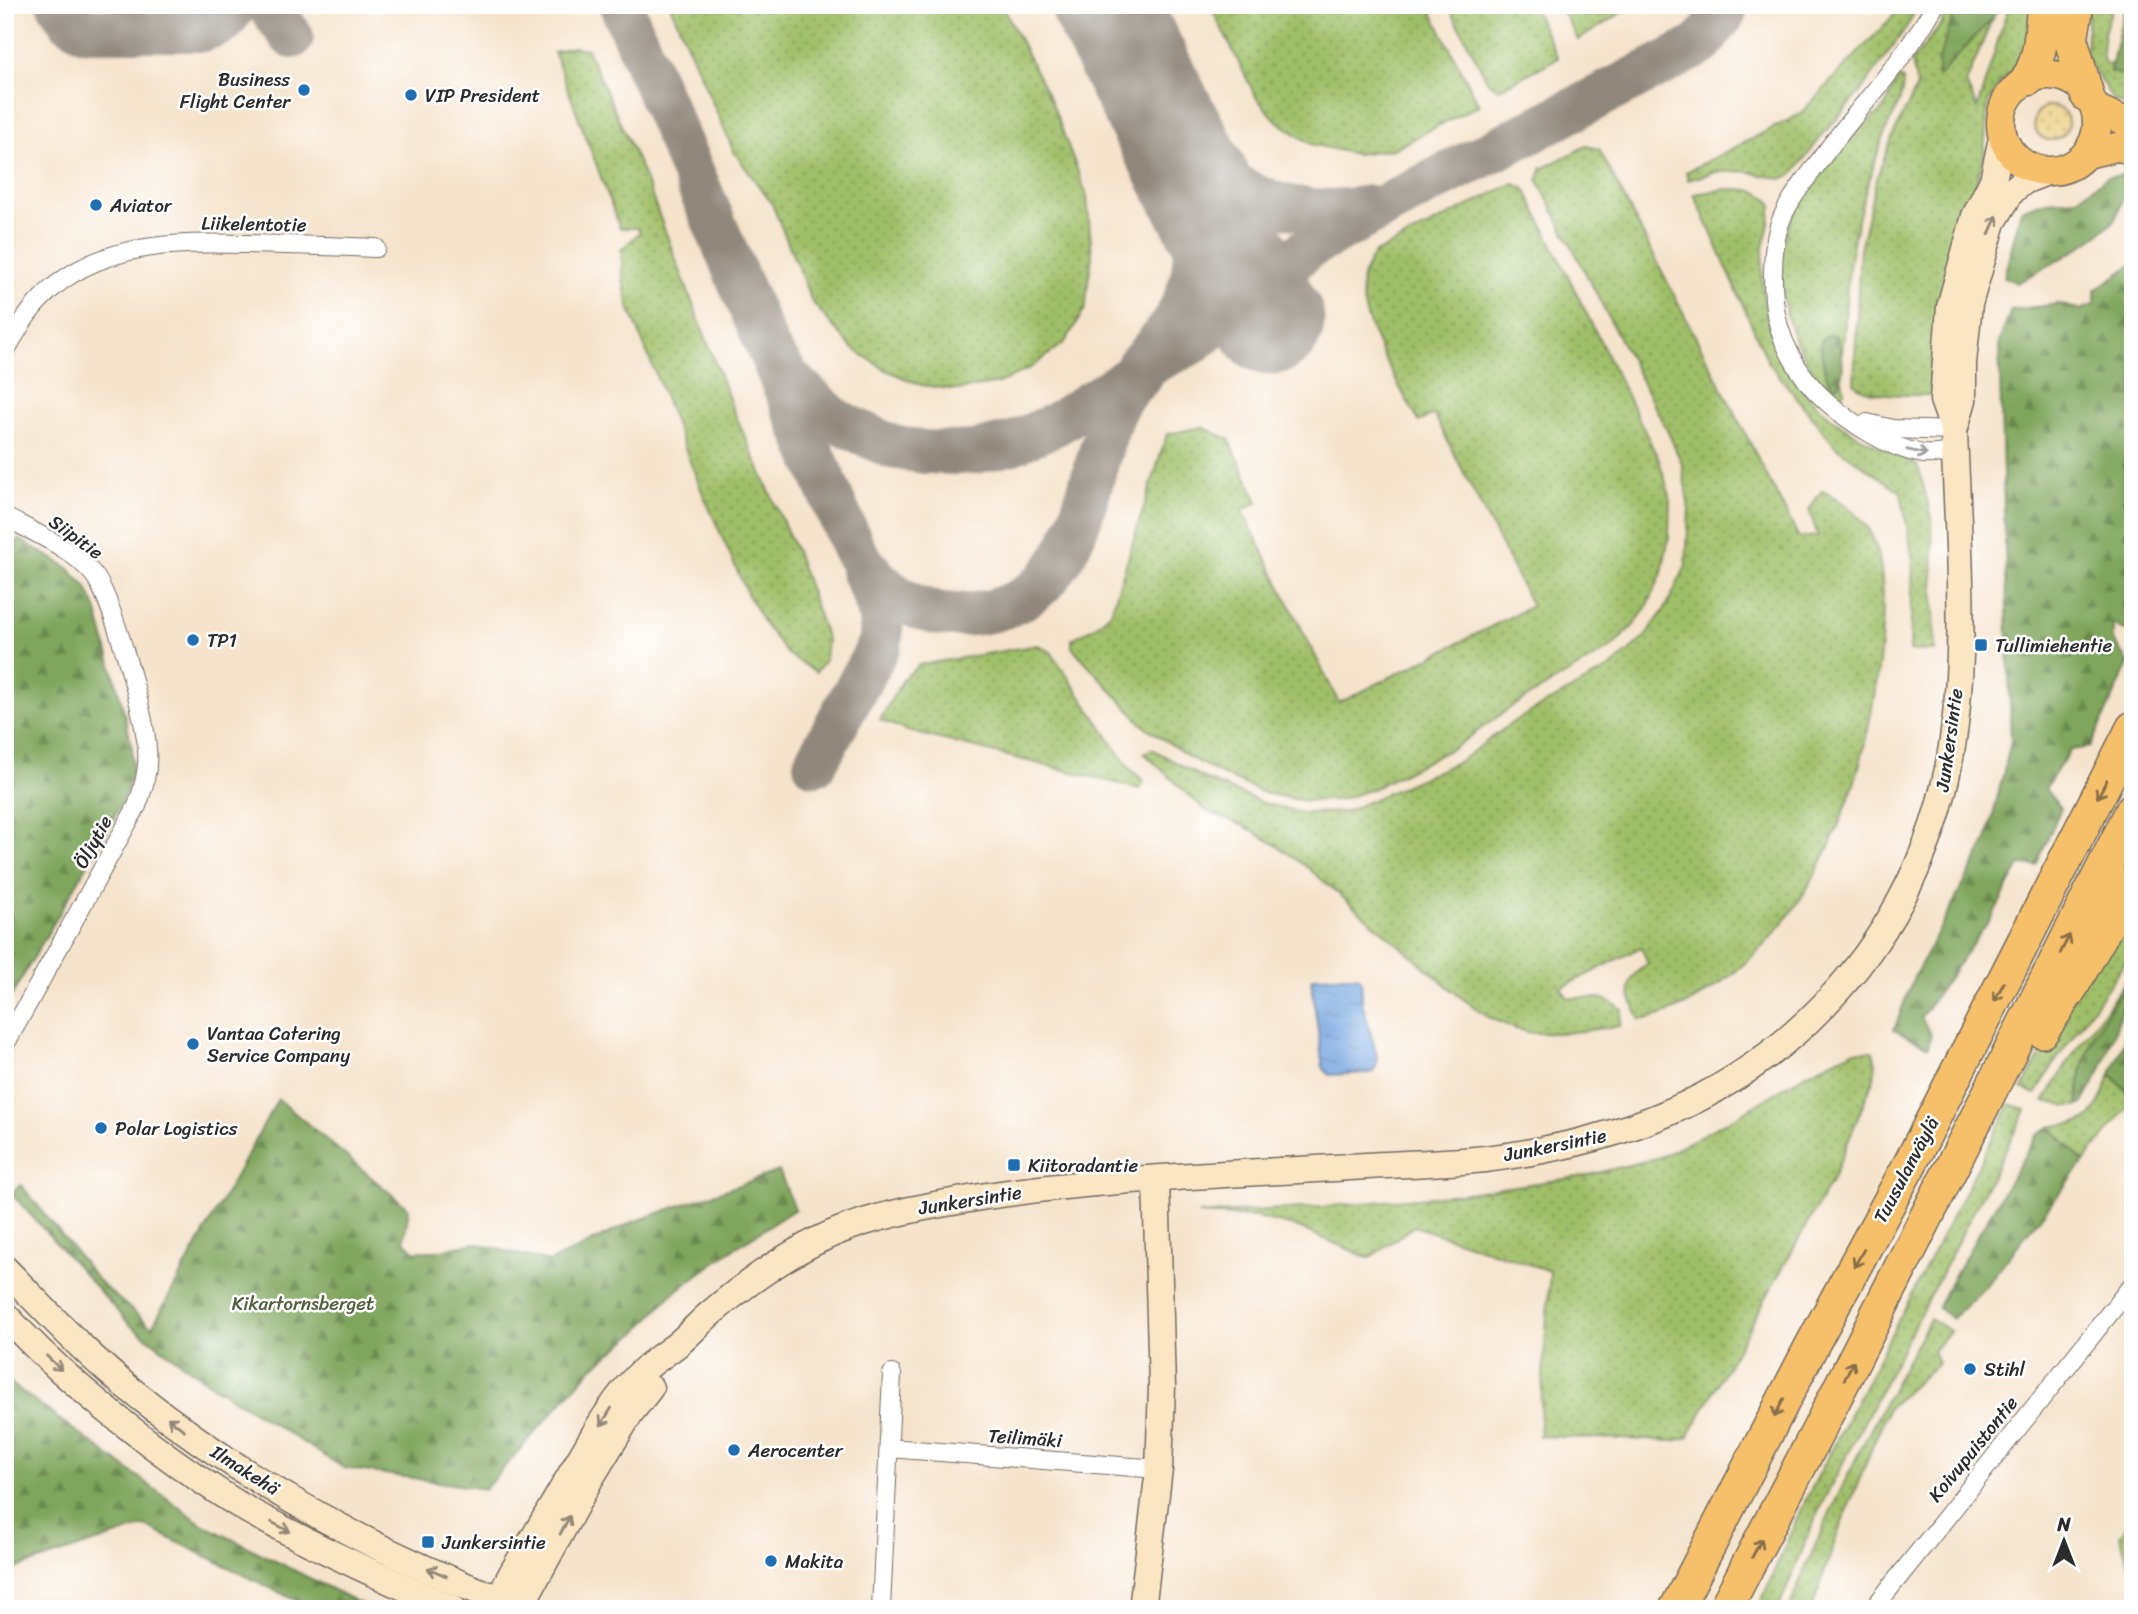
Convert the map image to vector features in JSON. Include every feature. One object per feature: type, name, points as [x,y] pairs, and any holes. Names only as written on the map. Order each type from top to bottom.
[{"type":"highway","points":[[2028,79],[2038,62],[2044,5]]},
{"type":"highway","points":[[2077,5],[2071,40],[2091,101]]},
{"type":"highway","name":"Tuusulanväylä","points":[[1675,1609],[1912,1160],[2133,728]]},
{"type":"highway","name":"Tuusulanväylä","points":[[1725,1609],[2133,809]]},
{"type":"highway","points":[[1945,1180],[2071,986],[2133,879]]},
{"type":"main road","points":[[2091,101],[2097,127],[2092,146],[2076,163],[2063,169],[2049,171],[2023,162],[2002,138],[2000,126],[2004,103],[2018,85],[2041,75],[2054,75],[2078,85],[2091,101],[2133,125]]},
{"type":"main road","name":"Junkersintie","points":[[1954,442],[1943,400],[1950,307],[1975,216],[1993,180],[2002,138]]},
{"type":"main road","points":[[2087,153],[2116,147],[2133,149]]},
{"type":"main road","name":"Junkersintie","points":[[513,1606],[631,1412],[680,1342],[709,1315],[759,1276],[845,1228],[915,1208],[1023,1191],[1156,1179],[1482,1159],[1553,1148],[1607,1136],[1664,1116],[1723,1085],[1770,1054],[1813,1017],[1848,979],[1888,926],[1914,875],[1934,825],[1947,776],[1959,665],[1954,442],[1963,400],[1963,363],[1969,304],[1993,222],[2011,192],[2024,181],[2049,171]]},
{"type":"main road","points":[[1142,1609],[1159,1469],[1162,1350],[1156,1179]]},
{"type":"main road","name":"Ilmakehä","points":[[5,1269],[75,1341],[114,1376],[196,1439],[326,1520],[396,1555],[513,1606]]},
{"type":"main road","name":"Ilmakehä","points":[[5,1315],[73,1382],[138,1435],[205,1483],[249,1511],[365,1571],[453,1609]]},
{"type":"street","points":[[1935,5],[1917,35],[1832,142],[1791,200],[1779,226],[1773,275],[1775,313],[1785,345],[1806,381],[1840,414],[1857,426],[1914,452],[1933,455],[1954,442]]},
{"type":"street","name":"Liikelentotie","points":[[5,352],[30,312],[55,286],[89,264],[129,249],[171,244],[376,248]]},
{"type":"street","name":"Siipitie","points":[[5,517],[69,553],[95,576],[121,644]]},
{"type":"street","name":"Öljytie","points":[[5,1045],[137,806],[146,781],[148,748],[121,644]]},
{"type":"street","name":"Koivupuistontie","points":[[1872,1609],[2133,1284]]},
{"type":"street","points":[[881,1609],[892,1374]]},
{"type":"street","name":"Teilimäki","points":[[889,1448],[1159,1469]]},
{"type":"green space","points":[[670,5],[1002,5],[1052,103],[1087,196],[1092,256],[1085,309],[1065,342],[1032,367],[999,383],[957,390],[921,385],[886,370],[852,348],[812,302],[772,204],[734,152]]},
{"type":"green space","points":[[1210,5],[1428,5],[1479,105],[1393,149],[1355,154],[1311,144],[1278,122],[1257,99]]},
{"type":"green space","points":[[1448,5],[1532,5],[1558,58],[1499,89],[1488,82]]},
{"type":"green space","points":[[1559,5],[1634,5],[1578,40]]},
{"type":"green space","points":[[1900,5],[1918,5],[1909,23],[1862,90],[1792,175],[1781,179],[1744,171],[1715,172],[1688,180],[1686,172],[1799,115],[1896,13]]},
{"type":"green space","points":[[1949,5],[1957,5],[1938,63],[1938,75],[1992,19],[1966,83],[1977,109],[2009,5],[2033,5],[2027,46],[2014,70],[2000,83],[1988,103],[1984,156],[1972,198],[1932,393],[1878,393],[1860,388],[1854,383],[1860,249],[1876,180],[1893,135],[1917,87],[1912,61],[1941,25]]},
{"type":"green space","points":[[1957,5],[2000,5],[1992,19],[1938,77],[1938,63]]},
{"type":"green space","points":[[2088,5],[2115,5],[2104,34],[2103,57],[2105,64],[2111,64],[2110,72],[2133,77],[2133,110],[2113,100],[2086,57]]},
{"type":"green space","points":[[2125,5],[2133,6],[2133,77],[2110,72]]},
{"type":"green space","points":[[572,47],[587,49],[643,173],[734,412],[796,551],[827,639],[825,660],[816,672],[787,654],[765,625],[748,595],[703,494],[629,307],[623,280],[621,250],[640,232],[638,228],[620,228],[554,52]]},
{"type":"green space","points":[[1899,77],[1903,80],[1901,96],[1871,174],[1853,243],[1842,353],[1838,338],[1828,380],[1833,386],[1838,385],[1842,379],[1844,391],[1838,399],[1806,359],[1794,337],[1786,313],[1781,264],[1785,239],[1798,203],[1812,181],[1852,132],[1882,110]]},
{"type":"green space","points":[[1586,146],[1599,149],[1799,538],[1818,536],[1809,510],[1822,490],[1853,511],[1870,532],[1880,565],[1882,628],[1874,698],[1860,762],[1848,800],[1809,886],[1771,937],[1732,974],[1710,990],[1664,1014],[1640,1020],[1629,989],[1639,970],[1648,963],[1641,947],[1561,988],[1568,998],[1610,1001],[1622,1010],[1620,1026],[1565,1033],[1533,1033],[1490,1018],[1459,996],[1308,868],[1244,826],[1206,811],[1144,753],[1152,749],[1209,781],[1263,803],[1302,813],[1345,812],[1460,761],[1513,722],[1611,667],[1644,638],[1666,607],[1686,566],[1689,510],[1682,464],[1668,432],[1538,181],[1541,169]]},
{"type":"green space","points":[[2124,175],[2121,205],[2106,229],[2017,283],[2004,277],[2021,210],[2046,201],[2077,199],[2107,177]]},
{"type":"green space","points":[[1513,183],[1525,189],[1659,460],[1670,496],[1669,536],[1662,573],[1649,603],[1635,624],[1612,647],[1510,708],[1457,746],[1372,789],[1339,800],[1304,801],[1264,793],[1215,771],[1189,757],[1143,725],[1072,647],[1072,639],[1095,627],[1111,612],[1167,434],[1202,427],[1229,439],[1258,502],[1242,510],[1339,703],[1532,606],[1434,414],[1419,422],[1402,392],[1372,332],[1362,295],[1362,280],[1373,254]]},
{"type":"green space","points":[[1725,189],[1758,192],[1772,205],[1763,258],[1764,302],[1776,344],[1797,382],[1811,400],[1838,423],[1917,465],[1932,518],[1935,651],[1910,651],[1913,560],[1901,492],[1836,447],[1768,362],[1694,194]]},
{"type":"green space","points":[[2133,264],[2133,621],[2125,631],[2113,624],[2113,640],[2129,663],[2090,747],[2070,750],[2045,789],[2061,808],[2036,866],[2020,865],[1993,915],[1921,1017],[1931,1035],[1928,1047],[1894,1030],[1913,979],[1987,840],[2011,742],[1999,342],[2011,310],[2059,304],[2081,310],[2095,304],[2095,290]]},
{"type":"green space","points":[[1827,335],[1838,338],[1842,356],[1840,380],[1838,385],[1833,386],[1822,359],[1821,341]]},
{"type":"green space","points":[[19,539],[67,567],[86,586],[96,608],[122,704],[132,747],[132,769],[127,790],[110,826],[5,1007],[5,565]]},
{"type":"green space","points":[[1038,645],[1051,652],[1130,769],[1144,781],[1140,789],[908,731],[880,720],[903,679],[919,665]]},
{"type":"green space","points":[[2133,901],[2133,951],[2055,1062],[2036,1094],[2022,1088],[2081,982]]},
{"type":"green space","points":[[2128,978],[2094,1035],[2081,1072],[2078,1106],[2044,1101],[2074,1053]]},
{"type":"green space","points":[[2128,978],[2131,986],[2100,1072],[2082,1105],[2078,1106],[2081,1072],[2094,1035]]},
{"type":"green space","points":[[2133,1020],[2133,1098],[2111,1074]]},
{"type":"green space","points":[[1853,1051],[1873,1051],[1876,1063],[1874,1078],[1834,1176],[1688,1437],[1674,1441],[1539,1436],[1550,1271],[1414,1226],[1369,1258],[1294,1226],[1256,1217],[1198,1214],[1321,1207],[1460,1194],[1585,1176],[1661,1157],[1741,1114],[1806,1074]]},
{"type":"green space","points":[[2111,1074],[2133,1100],[2084,1162],[2050,1127],[2088,1118],[2097,1107]]},
{"type":"green space","name":"Kikartornsberget","points":[[278,1099],[409,1209],[404,1240],[414,1251],[437,1251],[474,1243],[550,1262],[633,1222],[779,1171],[795,1209],[726,1254],[671,1295],[637,1332],[592,1368],[485,1489],[344,1468],[214,1387],[130,1325],[11,1193],[21,1185],[101,1284],[152,1327]]},
{"type":"green space","points":[[2010,1104],[2026,1110],[1821,1505],[1778,1609],[1758,1609],[1800,1511]]},
{"type":"green space","points":[[2050,1127],[2084,1162],[1983,1289],[1952,1319],[1938,1307],[1947,1288],[2036,1136]]},
{"type":"green space","points":[[1930,1319],[1950,1331],[1933,1351],[1938,1363],[1888,1408],[1836,1538],[1812,1609],[1789,1609],[1820,1534],[1855,1461]]},
{"type":"green space","points":[[5,1375],[13,1385],[202,1524],[371,1609],[313,1609],[145,1526],[5,1572]]},
{"type":"green space","points":[[2133,1517],[2133,1576],[2120,1536]]},
{"type":"sand","points":[[2051,106],[2063,111],[2068,123],[2063,135],[2051,140],[2039,135],[2034,123],[2039,111]]},
{"type":"water","points":[[1356,976],[1361,979],[1362,1002],[1377,1064],[1373,1072],[1369,1073],[1329,1075],[1323,1068],[1311,979]]},
{"type":"taxiway","points":[[59,5],[69,20],[85,30],[202,30],[222,23],[236,5]]},
{"type":"taxiway","points":[[268,5],[292,37]]},
{"type":"taxiway","points":[[621,5],[855,552],[886,588],[912,605],[927,611],[959,615],[994,610],[1022,599],[1043,583],[1060,562],[1073,537],[1115,408],[1125,392],[1141,376]]},
{"type":"taxiway","points":[[768,349],[790,379],[835,420],[892,447],[954,453],[975,452],[1013,443],[1056,424],[1157,360],[1192,343],[1308,248],[1700,45],[1724,14],[1727,5]]},
{"type":"taxiway","points":[[1138,365],[1178,313],[1187,294],[1194,267],[1196,235],[1191,189],[1161,116]]},
{"type":"taxiway","points":[[1176,133],[1219,174],[1263,199],[1287,207],[1312,210],[1371,207]]},
{"type":"taxiway","points":[[815,764],[880,644],[880,615],[862,570]]},
{"type":"runway","points":[[1105,5],[1271,321]]},
{"type":"place","name":"Business Flight Center","points":[[304,90]]},
{"type":"place","name":"VIP President","points":[[411,95]]},
{"type":"place","name":"Aviator","points":[[96,205]]},
{"type":"place","name":"TP1","points":[[193,640]]},
{"type":"place","name":"Tullimiehentie","points":[[1981,645]]},
{"type":"place","name":"Vantaa Catering Service Company","points":[[193,1044]]},
{"type":"place","name":"Polar Logistics","points":[[101,1128]]},
{"type":"place","name":"Kiitoradantie","points":[[1014,1165]]},
{"type":"place","name":"Stihl","points":[[1970,1369]]},
{"type":"place","name":"Aerocenter","points":[[734,1450]]},
{"type":"place","name":"Junkersintie","points":[[428,1542]]},
{"type":"place","name":"Makita","points":[[771,1561]]}]
